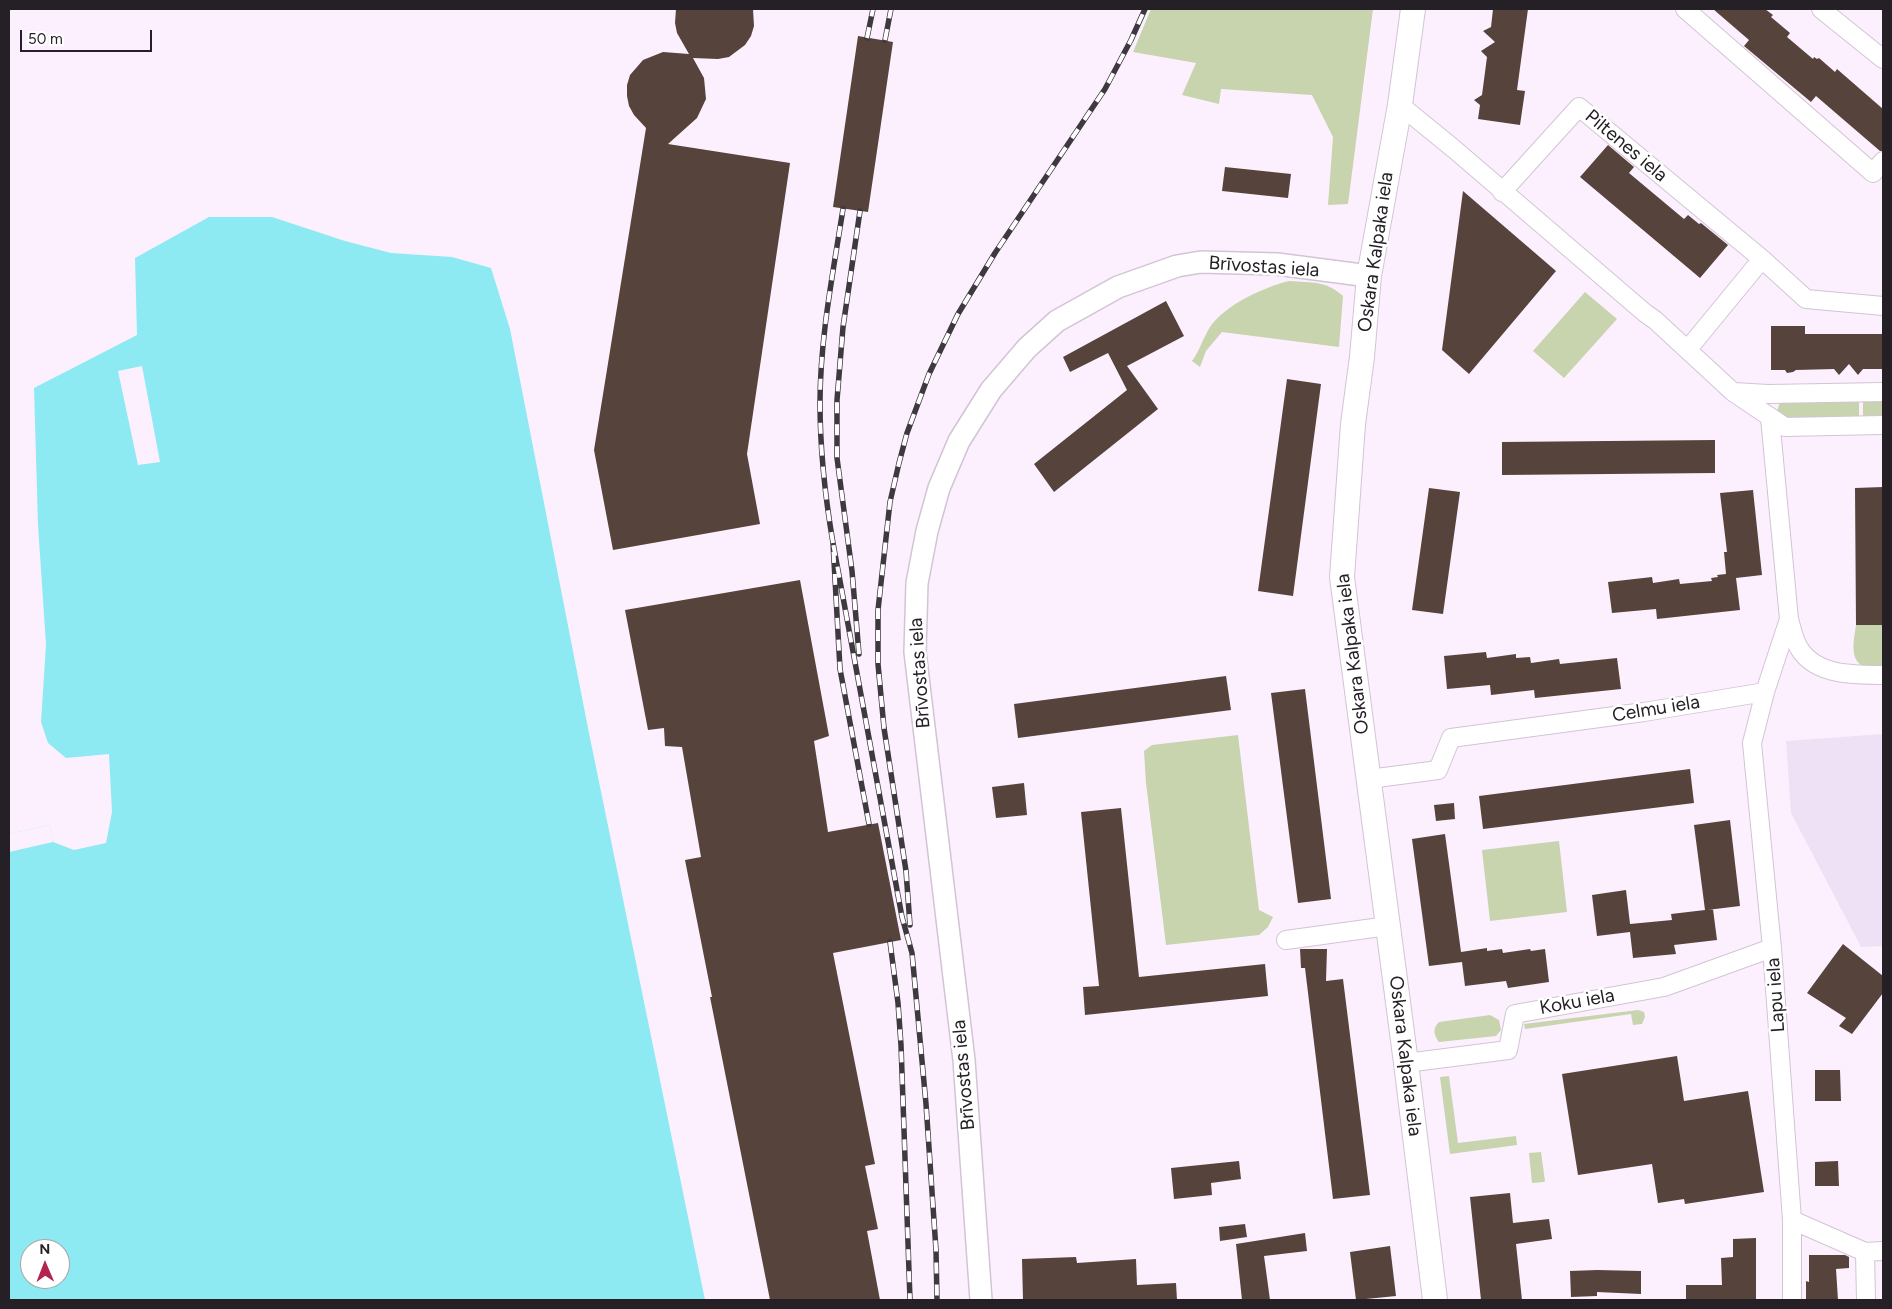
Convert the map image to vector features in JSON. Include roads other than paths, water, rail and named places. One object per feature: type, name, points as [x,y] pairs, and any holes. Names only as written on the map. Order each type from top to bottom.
[{"type":"main road","name":"Oskara Kalpaka iela","points":[[1413,9],[1400,105],[1369,276],[1362,357],[1353,424],[1342,577],[1435,1300]]},
{"type":"street","points":[[1685,9],[1873,173],[1883,161]]},
{"type":"street","points":[[1821,9],[1883,59]]},
{"type":"street","points":[[1400,105],[1688,349],[1733,392],[1770,418],[1785,427],[1883,425]]},
{"type":"street","name":"Piltenes iela","points":[[1502,192],[1579,107],[1762,258]]},
{"type":"street","points":[[1688,349],[1762,258],[1806,299],[1883,306]]},
{"type":"street","name":"Brīvostas iela","points":[[981,1300],[964,1060],[915,652],[916,583],[927,531],[939,488],[959,441],[986,397],[1028,348],[1057,321],[1118,287],[1177,266],[1201,262],[1277,264],[1369,276]]},
{"type":"street","points":[[1733,392],[1768,394],[1883,392]]},
{"type":"street","points":[[1770,418],[1789,619],[1796,644],[1810,660],[1829,672],[1883,675]]},
{"type":"street","points":[[1765,692],[1789,619]]},
{"type":"street","name":"Celmu iela","points":[[1369,779],[1438,770],[1451,738],[1644,712],[1765,692]]},
{"type":"street","name":"Lapu iela","points":[[1765,692],[1752,744],[1772,948],[1792,1220],[1792,1300]]},
{"type":"street","points":[[1286,940],[1388,926]]},
{"type":"street","name":"Koku iela","points":[[1406,1063],[1508,1050],[1515,1014],[1664,986],[1772,948]]},
{"type":"street","points":[[1792,1220],[1865,1252],[1883,1252]]},
{"type":"street","points":[[1865,1252],[1866,1300]]},
{"type":"water","points":[[209,217],[272,217],[345,241],[391,253],[452,257],[491,268],[510,329],[588,728],[705,1300],[9,1300],[9,834],[49,825],[53,842],[74,850],[106,843],[112,812],[109,754],[66,758],[48,743],[41,722],[46,645],[38,525],[34,388],[137,335],[135,258]]},
{"type":"railway","points":[[867,38],[873,9]]},
{"type":"railway","points":[[885,40],[891,9]]},
{"type":"railway","points":[[910,925],[906,871],[884,728],[878,664],[878,610],[890,502],[899,463],[907,433],[929,374],[958,314],[995,253],[1105,89],[1145,9]]},
{"type":"railway","points":[[833,543],[825,490],[820,403],[822,354],[843,209]]},
{"type":"railway","points":[[859,654],[852,571],[837,458],[837,400],[843,327],[860,211]]},
{"type":"railway","points":[[869,824],[840,669],[833,543],[902,917],[912,953],[926,1104],[936,1250],[937,1300]]},
{"type":"railway","points":[[890,942],[901,1045],[910,1300]]}]
